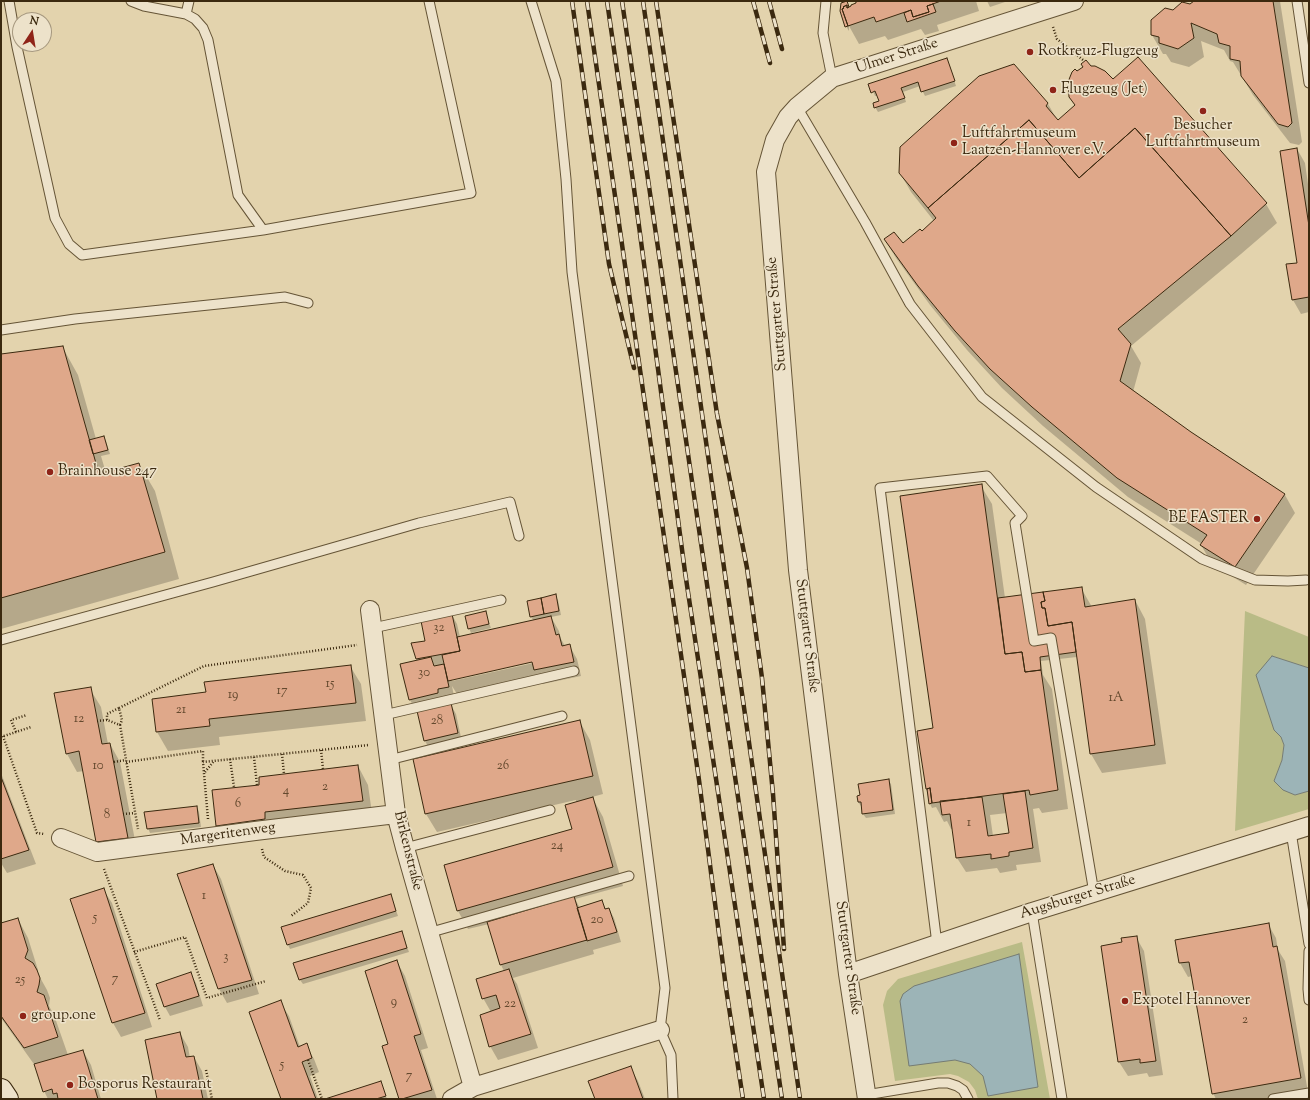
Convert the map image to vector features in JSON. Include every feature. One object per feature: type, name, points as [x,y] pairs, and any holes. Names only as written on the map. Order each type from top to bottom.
[{"type":"main road","points":[[1,1090],[7,1099]]},
{"type":"street","name":"Ulmer Straße","points":[[766,172],[775,140],[788,117],[797,107],[832,78],[1074,1]]},
{"type":"street","name":"Stuttgarter Straße","points":[[766,172],[798,570],[848,974],[866,1097]]},
{"type":"street","name":"Birkenstraße","points":[[370,610],[396,814],[472,1087]]},
{"type":"street","name":"Margeritenweg","points":[[61,838],[97,852],[396,814]]},
{"type":"street","name":"Augsburger Straße","points":[[848,974],[1032,912],[1309,826]]},
{"type":"street","points":[[452,1099],[472,1087],[660,1030]]},
{"type":"lane","points":[[9,1],[17,46],[55,218],[69,244],[82,255],[263,230],[471,193],[429,1]]},
{"type":"lane","points":[[131,1],[144,6],[186,14],[195,19],[203,28],[208,40],[238,195],[263,230]]},
{"type":"lane","points":[[186,14],[189,1]]},
{"type":"lane","points":[[531,1],[556,81],[566,180],[572,272],[664,988],[660,1030],[671,1055],[673,1099]]},
{"type":"lane","points":[[826,1],[823,33],[832,78]]},
{"type":"lane","points":[[1297,1],[1309,83]]},
{"type":"lane","points":[[797,107],[865,222],[910,304],[982,397],[1096,488],[1202,559],[1255,580],[1288,582],[1306,580]]},
{"type":"lane","points":[[1,330],[75,319],[285,297],[308,303]]},
{"type":"lane","points":[[937,944],[880,488],[987,476],[1022,516],[1015,523],[1034,640],[1051,638],[1094,893]]},
{"type":"lane","points":[[1,640],[220,580],[419,523],[510,502],[519,536]]},
{"type":"lane","points":[[374,635],[501,600]]},
{"type":"lane","points":[[384,715],[574,671]]},
{"type":"lane","points":[[388,751],[562,716]]},
{"type":"lane","points":[[405,848],[550,810]]},
{"type":"lane","points":[[1291,832],[1309,944]]},
{"type":"lane","points":[[428,933],[629,876]]},
{"type":"lane","points":[[1032,912],[1062,1099]]},
{"type":"lane","points":[[1309,951],[1309,1000]]},
{"type":"lane","points":[[866,1097],[938,1083],[948,1083],[963,1090],[968,1099]]},
{"type":"lane","points":[[1273,1099],[1309,1093]]},
{"type":"path","points":[[1047,9],[1057,38],[1083,60]]},
{"type":"path","points":[[107,720],[107,714],[204,666],[374,635]]},
{"type":"path","points":[[119,708],[122,720],[120,725],[141,847]]},
{"type":"path","points":[[16,732],[11,720],[27,715]]},
{"type":"path","points":[[97,721],[107,720],[120,725]]},
{"type":"path","points":[[31,727],[2,736],[37,833],[61,838]]},
{"type":"path","points":[[203,762],[321,750],[388,751]]},
{"type":"path","points":[[321,750],[323,770]]},
{"type":"path","points":[[114,762],[203,751],[210,837]]},
{"type":"path","points":[[282,754],[284,774]]},
{"type":"path","points":[[254,757],[257,785]]},
{"type":"path","points":[[230,759],[234,787]]},
{"type":"path","points":[[204,773],[214,761]]},
{"type":"path","points":[[123,814],[135,813]]},
{"type":"path","points":[[255,831],[264,857],[285,870],[302,875],[311,888],[308,903],[291,916]]},
{"type":"path","points":[[97,852],[160,1020]]},
{"type":"path","points":[[134,952],[185,937],[207,998],[266,981]]},
{"type":"path","points":[[308,1060],[322,1099]]},
{"type":"path","points":[[206,1070],[212,1099]]},
{"type":"green space","points":[[1245,611],[1309,637],[1309,668],[1272,656],[1274,730],[1281,737],[1284,745],[1282,760],[1274,781],[1295,795],[1309,791],[1309,809],[1235,831]]},
{"type":"green space","points":[[1022,942],[1050,1099],[978,1099],[975,1090],[969,1082],[958,1076],[950,1074],[895,1081],[883,1005],[887,991],[898,979]]},
{"type":"water","points":[[1272,656],[1309,668],[1309,791],[1295,795],[1283,790],[1274,781],[1282,760],[1284,745],[1281,737],[1274,730],[1256,675]]},
{"type":"water","points":[[1019,954],[1038,1087],[988,1096],[983,1076],[970,1064],[955,1060],[909,1066],[900,1001],[903,994],[914,986]]},
{"type":"building","points":[[847,1],[849,7],[847,8],[847,5],[842,9],[848,26],[845,27],[840,11],[841,3]]},
{"type":"building","points":[[856,1],[941,1],[927,6],[929,12],[913,17],[911,10],[876,22],[874,17],[848,26],[842,9],[847,5],[847,8],[851,6],[856,3]]},
{"type":"building","points":[[1194,1],[1273,1],[1292,123],[1288,127],[1278,124],[1241,76],[1240,61],[1230,59],[1230,46],[1219,43],[1217,34],[1191,23],[1194,38],[1178,49],[1159,43],[1159,37],[1151,35],[1151,20],[1165,8],[1173,10],[1182,2],[1190,4]]},
{"type":"building","points":[[933,4],[936,12],[907,22],[904,13],[911,10],[913,17],[929,12],[927,6]]},
{"type":"building","name":"Luftfahrtmuseum Laatzen-Hannover e.V.","points":[[1138,57],[1267,203],[1231,236],[1135,128],[1079,178],[1029,120],[928,208],[899,173],[900,147],[979,76],[1014,64],[1048,103],[1046,106],[1058,120],[1075,105],[1069,97],[1068,82],[1072,72],[1075,69],[1077,71],[1083,67],[1081,64],[1086,60],[1091,66],[1095,66],[1105,71],[1113,79]]},
{"type":"building","points":[[947,58],[955,81],[921,92],[918,82],[901,88],[905,98],[874,108],[873,103],[879,101],[875,91],[871,93],[868,84]]},
{"type":"building","points":[[1029,120],[1079,178],[1135,128],[1231,236],[1118,329],[1131,344],[1120,381],[1191,432],[1285,494],[1235,567],[1200,545],[1207,535],[1117,478],[1032,407],[990,369],[955,331],[918,286],[884,239],[894,232],[903,243],[920,229],[922,231],[936,218],[928,208]]},
{"type":"building","points":[[1297,148],[1309,226],[1309,297],[1292,300],[1286,264],[1297,263],[1280,151]]},
{"type":"building","name":"Brainhouse 247","points":[[63,346],[99,474],[139,463],[165,552],[1,598],[1,354]]},
{"type":"building","points":[[104,436],[108,450],[93,454],[89,440]]},
{"type":"building","points":[[982,484],[1005,654],[1022,652],[1025,672],[1041,670],[1058,790],[1030,795],[1029,790],[932,803],[930,788],[926,789],[917,731],[933,728],[900,496]]},
{"type":"building","points":[[1082,587],[1085,607],[1135,599],[1155,745],[1090,754],[1072,622],[1048,626],[1045,608],[1042,608],[1041,602],[1045,601],[1043,592]]},
{"type":"building","points":[[1043,592],[1045,601],[1041,602],[1042,608],[1045,608],[1048,626],[1072,622],[1076,652],[1040,657],[1041,670],[1025,672],[1022,652],[1005,654],[998,598]]},
{"type":"building","points":[[556,594],[559,611],[544,614],[541,598]]},
{"type":"building","points":[[541,598],[544,614],[530,617],[527,601]]},
{"type":"building","points":[[486,611],[489,624],[468,629],[465,616]]},
{"type":"building","points":[[452,614],[460,651],[416,659],[411,643],[425,641],[421,621]]},
{"type":"building","points":[[551,616],[556,635],[559,634],[562,646],[570,644],[574,662],[534,670],[532,662],[448,681],[442,655],[460,651],[457,637]]},
{"type":"building","points":[[431,657],[434,666],[444,664],[449,687],[438,689],[438,693],[409,700],[400,664]]},
{"type":"building","points":[[351,665],[356,703],[209,719],[210,726],[156,732],[152,699],[206,692],[204,682]]},
{"type":"building","points":[[91,687],[102,744],[110,743],[128,838],[96,842],[79,751],[66,754],[54,693]]},
{"type":"building","points":[[451,703],[458,733],[424,741],[417,711]]},
{"type":"building","points":[[580,720],[593,776],[425,814],[413,759]]},
{"type":"building","points":[[358,765],[363,801],[265,812],[265,819],[216,826],[212,790],[259,785],[259,777]]},
{"type":"building","points":[[1,777],[29,850],[1,859]]},
{"type":"building","points":[[889,779],[893,810],[862,814],[861,802],[858,802],[857,796],[860,795],[858,784]]},
{"type":"building","points":[[930,788],[932,803],[929,804],[927,789]]},
{"type":"building","points":[[1025,791],[1033,848],[1009,852],[1009,856],[991,859],[991,854],[956,858],[950,814],[942,815],[940,801],[982,797],[988,836],[1009,833],[1003,794]]},
{"type":"building","points":[[593,797],[613,867],[457,911],[444,865],[572,829],[565,805]]},
{"type":"building","points":[[197,806],[199,823],[147,829],[144,812]]},
{"type":"building","points":[[213,864],[252,980],[218,989],[177,874]]},
{"type":"building","points":[[104,888],[145,1013],[112,1023],[70,899]]},
{"type":"building","points":[[391,894],[396,911],[287,945],[281,927]]},
{"type":"building","points":[[574,896],[587,940],[500,965],[487,922]]},
{"type":"building","points":[[602,900],[605,909],[609,908],[617,932],[587,941],[577,908]]},
{"type":"building","points":[[18,918],[28,950],[25,958],[33,963],[37,970],[40,978],[37,992],[44,995],[58,1037],[24,1048],[1,1016],[1,923]]},
{"type":"building","points":[[1269,923],[1273,947],[1277,946],[1301,1078],[1212,1094],[1189,962],[1179,963],[1175,940]]},
{"type":"building","points":[[402,931],[407,948],[299,980],[293,963]]},
{"type":"building","points":[[1137,936],[1156,1061],[1140,1063],[1140,1059],[1118,1062],[1101,946],[1122,942],[1121,938]]},
{"type":"building","points":[[397,960],[421,1034],[414,1036],[432,1090],[402,1099],[399,1099],[382,1046],[388,1044],[365,971]]},
{"type":"building","points":[[509,969],[531,1034],[489,1047],[480,1015],[500,1008],[496,995],[482,999],[476,979]]},
{"type":"building","points":[[191,972],[199,996],[164,1007],[156,984]]},
{"type":"building","points":[[281,1000],[298,1047],[307,1043],[312,1058],[302,1062],[316,1099],[281,1099],[249,1012]]},
{"type":"building","points":[[180,1032],[186,1057],[194,1056],[203,1099],[157,1099],[145,1040]]},
{"type":"building","points":[[83,1050],[98,1099],[58,1099],[57,1093],[53,1094],[52,1089],[43,1092],[34,1064]]},
{"type":"building","points":[[631,1066],[643,1099],[595,1099],[588,1081]]},
{"type":"building","points":[[381,1081],[386,1096],[376,1099],[325,1099]]},
{"type":"railway","points":[[572,1],[609,264],[634,368]]},
{"type":"railway","points":[[587,1],[699,780],[726,988],[743,1099]]},
{"type":"railway","points":[[607,1],[633,181],[685,572],[764,1099]]},
{"type":"railway","points":[[622,1],[782,1099]]},
{"type":"railway","points":[[643,1],[800,1099]]},
{"type":"railway","points":[[656,1],[717,414],[747,568],[762,678],[773,794],[784,949]]},
{"type":"railway","points":[[753,1],[770,63]]},
{"type":"railway","points":[[769,1],[782,49]]},
{"type":"place","name":"Rotkreuz-Flugzeug","points":[[1030,52]]},
{"type":"place","name":"Flugzeug (Jet)","points":[[1053,90]]},
{"type":"place","name":"Besucher Luftfahrtmuseum","points":[[1203,111]]},
{"type":"place","name":"Luftfahrtmuseum Laatzen-Hannover e.V.","points":[[954,143]]},
{"type":"place","name":"Brainhouse 247","points":[[50,472]]},
{"type":"place","name":"BE FASTER","points":[[1257,519]]},
{"type":"place","name":"Expotel Hannover","points":[[1125,1001]]},
{"type":"place","name":"group.one","points":[[23,1016]]},
{"type":"place","name":"Bosporus Restaurant","points":[[70,1085]]}]
